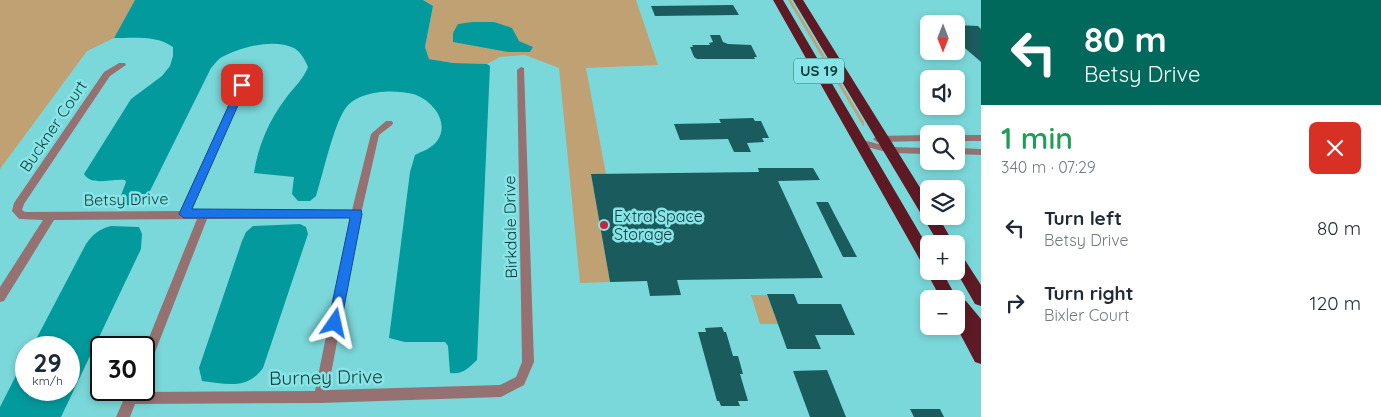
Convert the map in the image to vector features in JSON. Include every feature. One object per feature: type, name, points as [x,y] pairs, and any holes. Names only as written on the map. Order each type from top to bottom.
[{"type":"highway","name":"US 19","points":[[778,0],[920,247]]},
{"type":"highway","name":"US 19","points":[[798,0],[920,199]]},
{"type":"highway","points":[[965,272],[981,298]]},
{"type":"highway","points":[[965,312],[981,331]]},
{"type":"highway","points":[[965,327],[981,356]]},
{"type":"street","name":"Buckner Court","points":[[17,211],[19,204],[107,74],[122,65]]},
{"type":"street","name":"Birkdale Drive","points":[[520,381],[528,362],[521,70]]},
{"type":"street","points":[[184,214],[242,85],[257,75]]},
{"type":"street","points":[[320,396],[356,214],[375,134],[389,123]]},
{"type":"street","points":[[859,142],[882,138],[920,138]]},
{"type":"street","points":[[965,138],[981,138]]},
{"type":"street","points":[[859,142],[890,150],[920,151]]},
{"type":"street","points":[[965,151],[981,152]]},
{"type":"street","name":"Betsy Drive","points":[[17,211],[23,216],[356,214]]},
{"type":"street","points":[[155,337],[204,214]]},
{"type":"street","points":[[0,297],[52,215]]},
{"type":"street","name":"Burney Drive","points":[[155,394],[320,396],[501,391],[520,381]]},
{"type":"street","points":[[123,417],[129,401]]},
{"type":"shaded area","points":[[0,0],[135,0],[114,38],[87,51],[0,169]]},
{"type":"shaded area","points":[[423,0],[636,0],[658,65],[586,68],[606,174],[591,174],[610,282],[580,283],[559,68],[525,55],[500,57],[487,64],[453,63],[429,59],[425,47],[433,6]],"holes":[[[519,41],[533,47],[530,52],[484,48]]]},
{"type":"shaded area","points":[[788,0],[791,0],[864,122],[864,126],[863,126]]},
{"type":"shaded area","points":[[751,295],[767,295],[778,324],[760,324]]},
{"type":"water","points":[[135,0],[423,0],[433,6],[425,47],[429,59],[453,63],[487,64],[490,66],[477,360],[471,366],[462,372],[450,373],[448,346],[445,342],[405,342],[389,338],[410,172],[415,155],[435,143],[441,134],[442,126],[437,112],[420,97],[405,92],[376,92],[358,98],[351,103],[345,109],[336,127],[316,196],[310,201],[298,201],[292,194],[294,177],[254,173],[258,153],[269,124],[280,106],[301,80],[308,67],[299,52],[286,45],[267,44],[248,47],[222,57],[211,68],[146,199],[136,204],[126,205],[119,201],[126,182],[125,180],[97,181],[88,178],[84,174],[131,99],[162,76],[170,66],[173,56],[173,47],[167,43],[145,38],[114,38]]},
{"type":"water","points":[[494,22],[512,28],[519,41],[533,47],[530,52],[508,52],[453,42],[453,33],[458,24]]},
{"type":"water","points":[[300,224],[306,227],[308,234],[263,368],[257,375],[243,383],[228,384],[202,381],[199,368],[246,232],[253,226]]},
{"type":"water","points":[[111,226],[139,227],[142,234],[141,249],[100,336],[90,336],[90,356],[80,377],[80,336],[38,336],[86,244],[91,237]]},
{"type":"water","points":[[15,378],[15,401],[69,401],[61,417],[0,417],[0,407]]},
{"type":"building","points":[[733,5],[739,15],[655,16],[651,6]]},
{"type":"building","points":[[965,25],[978,26],[981,29],[981,62],[965,48]]},
{"type":"building","points":[[710,35],[720,35],[723,42],[728,44],[751,45],[757,57],[754,57],[755,59],[697,59],[694,57],[690,47],[693,47],[692,45],[710,45],[709,43],[713,42]]},
{"type":"building","points":[[753,118],[755,121],[761,121],[769,138],[762,138],[764,142],[747,143],[751,152],[734,152],[728,139],[680,140],[674,124],[721,123],[719,119]]},
{"type":"building","points":[[758,168],[813,168],[820,180],[778,181],[823,278],[677,280],[681,295],[650,296],[647,281],[610,282],[591,174],[759,172]]},
{"type":"building","points":[[816,202],[828,202],[857,257],[843,257]]},
{"type":"building","points":[[767,294],[794,294],[798,304],[841,304],[855,335],[815,335],[821,349],[787,349]]},
{"type":"building","points":[[722,327],[724,332],[726,332],[733,356],[738,356],[743,374],[740,374],[748,401],[738,401],[740,406],[721,406],[719,401],[717,401],[698,332],[706,332],[705,328]]},
{"type":"building","points":[[827,370],[846,417],[810,417],[793,371]]},
{"type":"building","points":[[910,409],[940,409],[944,417],[914,417]]},
{"type":"place","name":"Extra Space Storage","points":[[604,225]]},
{"type":"route","points":[[242,85],[184,214],[356,214],[335,323]]}]
